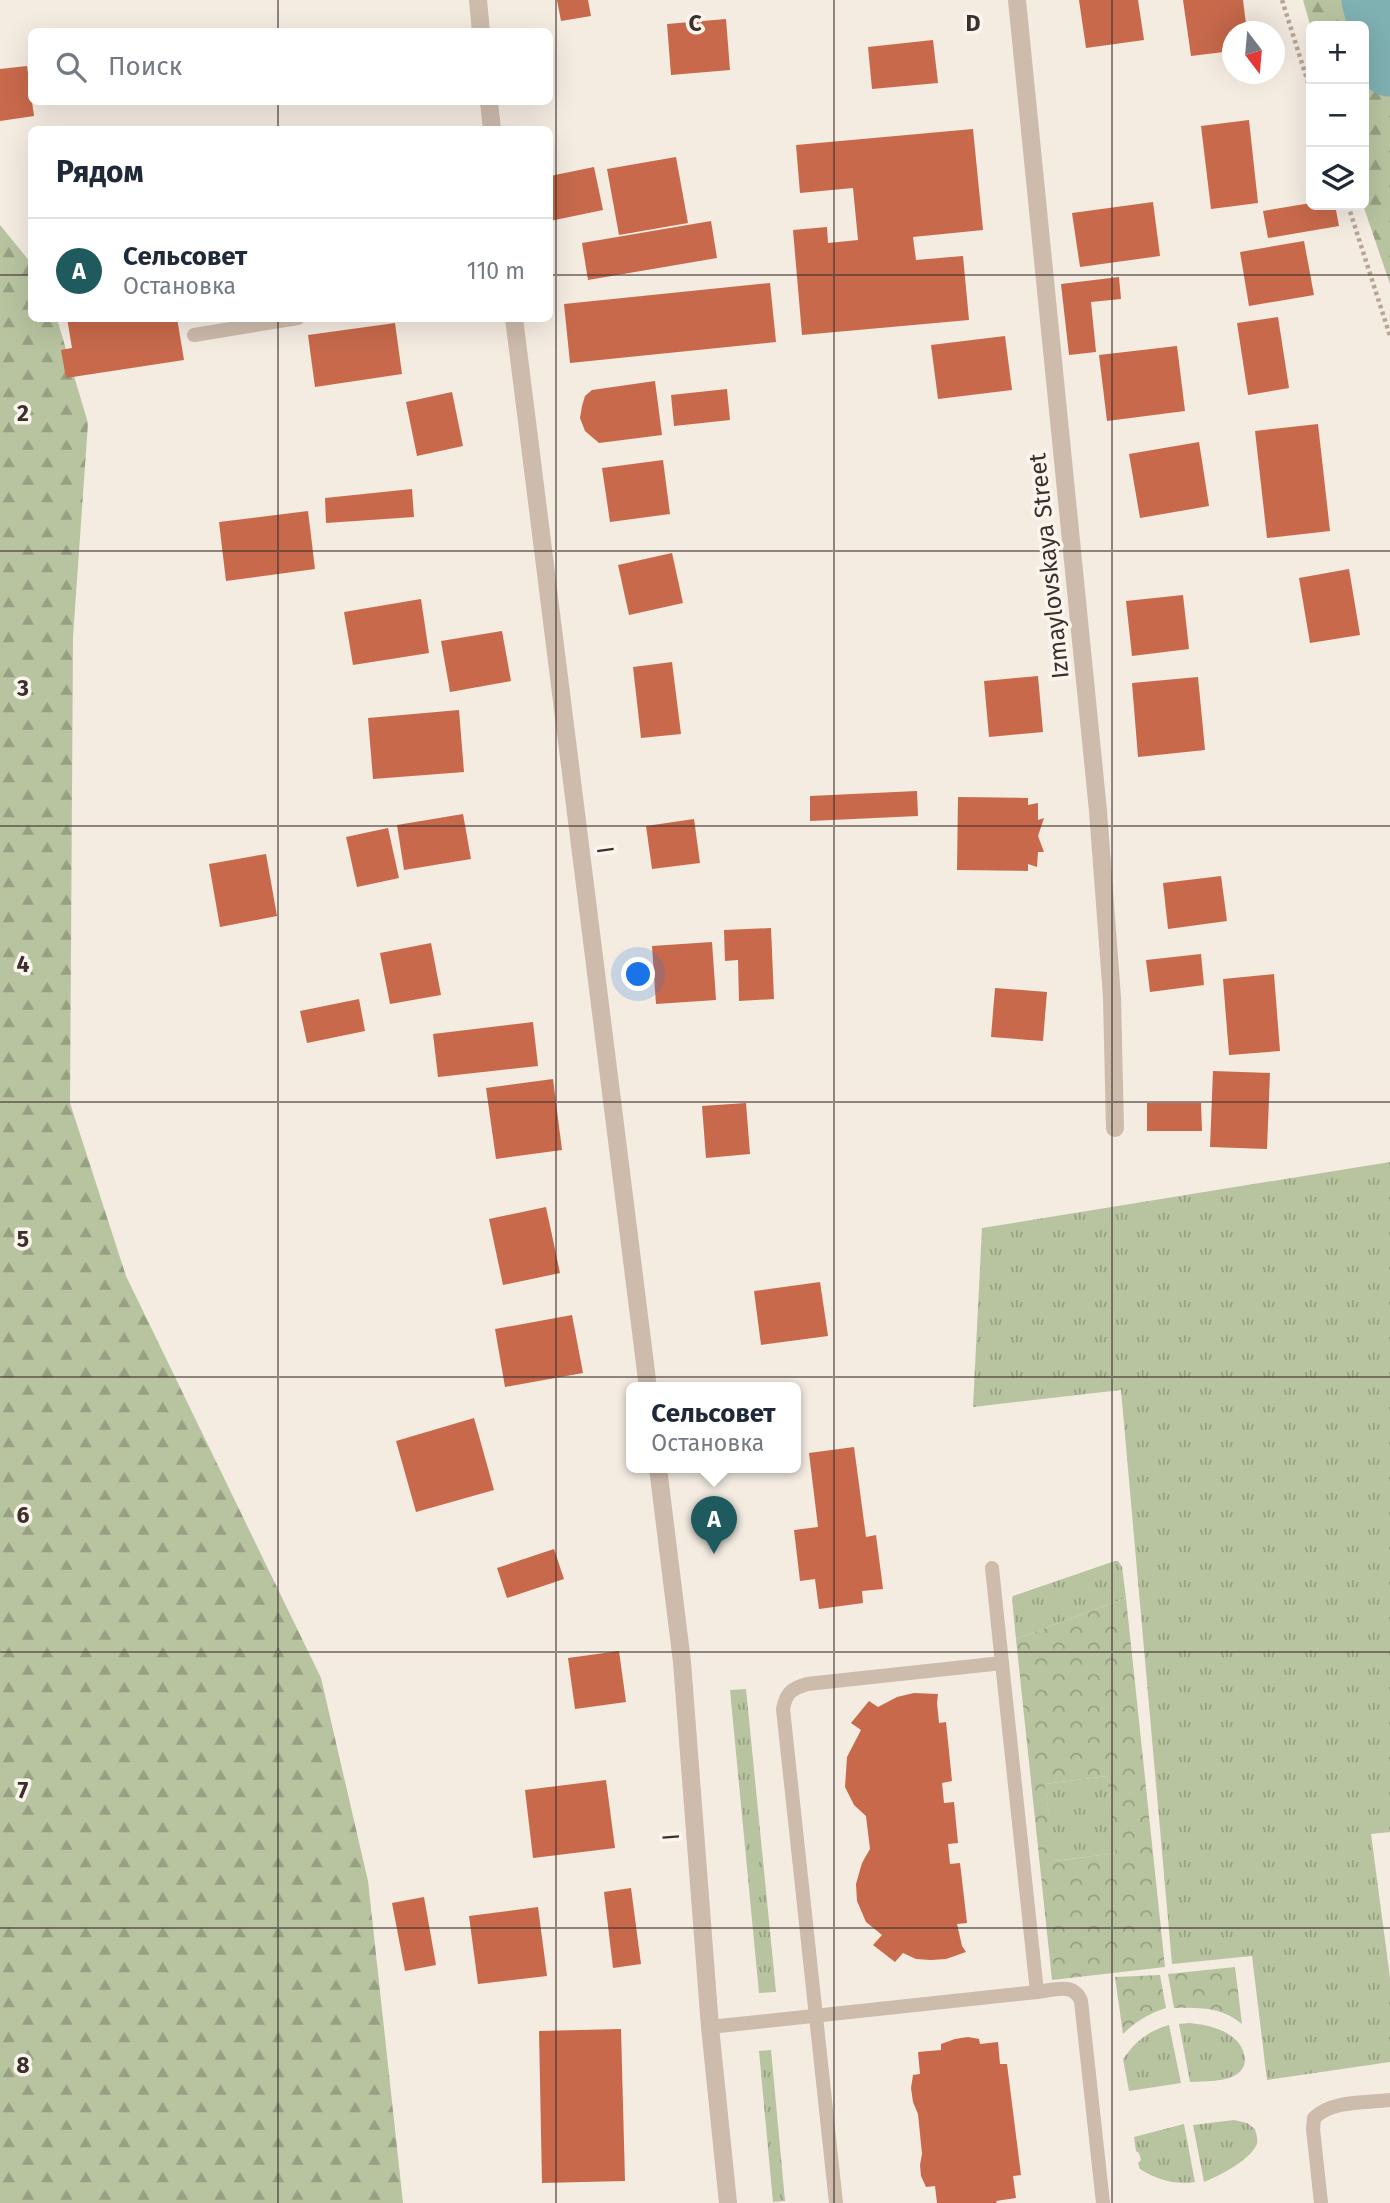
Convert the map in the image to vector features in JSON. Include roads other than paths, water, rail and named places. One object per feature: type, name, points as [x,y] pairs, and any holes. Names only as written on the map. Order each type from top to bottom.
[{"type":"street","points":[[478,0],[481,28]]},
{"type":"street","name":"Izmaylovskaya Street","points":[[1017,0],[1098,811],[1112,997],[1115,1128]]},
{"type":"street","points":[[489,105],[492,126]]},
{"type":"street","name":"I","points":[[515,322],[647,1382]]},
{"type":"street","name":"I","points":[[659,1473],[682,1662],[710,2026],[728,2203]]},
{"type":"lane","points":[[194,335],[274,322]]},
{"type":"lane","points":[[992,1568],[1037,1992]]},
{"type":"lane","points":[[836,2203],[783,1709],[785,1697],[792,1688],[807,1684],[1002,1662]]},
{"type":"lane","points":[[710,2026],[1072,1989],[1078,1993],[1081,2001],[1103,2203]]},
{"type":"lane","points":[[1321,2203],[1314,2118],[1322,2110],[1335,2106],[1390,2100]]},
{"type":"waterway","points":[[1373,0],[1390,65]]},
{"type":"place","name":"Сельсовет","points":[[714,1554]]}]
